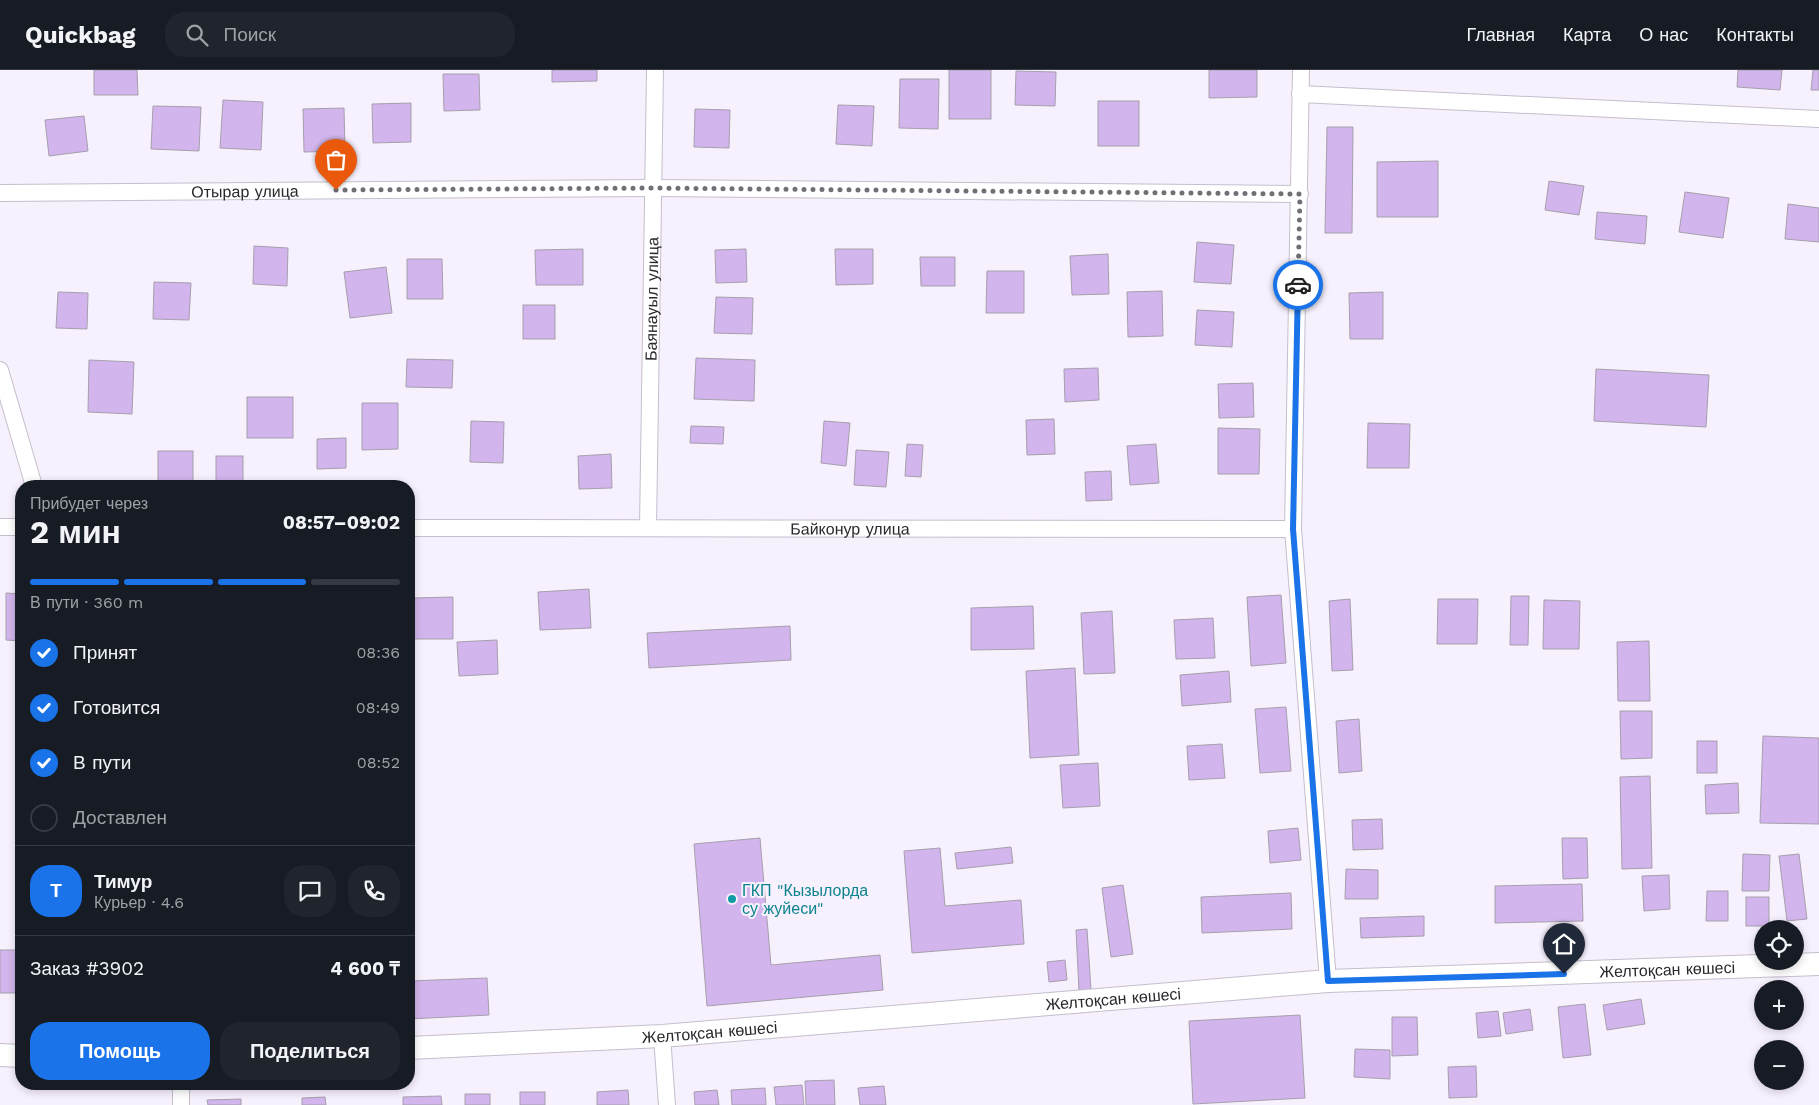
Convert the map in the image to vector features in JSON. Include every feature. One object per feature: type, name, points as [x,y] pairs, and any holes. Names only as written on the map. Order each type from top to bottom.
[{"type":"street","name":"Баянауыл улица","points":[[648,528],[655,70]]},
{"type":"street","points":[[1301,70],[1293,529],[1328,981]]},
{"type":"street","points":[[1300,94],[1819,119]]},
{"type":"street","name":"Отырар улица","points":[[0,193],[653,188],[1300,194]]},
{"type":"street","points":[[0,370],[32,480]]},
{"type":"street","points":[[0,527],[15,527]]},
{"type":"street","name":"Байконур улица","points":[[415,528],[1293,529]]},
{"type":"street","name":"Желтоқсан көшесі","points":[[415,1048],[662,1036],[1328,981],[1819,964]]},
{"type":"street","points":[[662,1036],[667,1105]]},
{"type":"street","points":[[0,1055],[15,1056]]},
{"type":"street","points":[[181,1090],[181,1105]]},
{"type":"building","points":[[94,70],[137,70],[138,95],[94,95]]},
{"type":"building","points":[[552,70],[597,70],[597,81],[552,82]]},
{"type":"building","points":[[949,70],[991,70],[991,119],[949,119]]},
{"type":"building","points":[[1209,70],[1257,70],[1257,97],[1209,98]]},
{"type":"building","points":[[1738,70],[1782,70],[1780,90],[1737,87]]},
{"type":"building","points":[[1813,70],[1819,70],[1819,90],[1811,90]]},
{"type":"building","points":[[1016,71],[1056,72],[1055,106],[1015,105]]},
{"type":"building","points":[[443,74],[479,74],[480,110],[444,111]]},
{"type":"building","points":[[900,79],[939,79],[938,129],[899,128]]},
{"type":"building","points":[[223,100],[263,102],[261,150],[220,148]]},
{"type":"building","points":[[1098,101],[1139,101],[1139,146],[1098,146]]},
{"type":"building","points":[[411,103],[411,142],[373,143],[372,104]]},
{"type":"building","points":[[838,105],[874,106],[872,146],[836,144]]},
{"type":"building","points":[[153,106],[201,107],[199,151],[151,149]]},
{"type":"building","points":[[344,108],[345,151],[304,152],[303,109]]},
{"type":"building","points":[[695,109],[730,110],[729,148],[694,147]]},
{"type":"building","points":[[84,116],[88,151],[49,156],[45,120]]},
{"type":"building","points":[[1327,127],[1353,127],[1352,233],[1325,233]]},
{"type":"building","points":[[1438,161],[1438,217],[1377,217],[1377,162]]},
{"type":"building","points":[[1549,181],[1584,186],[1579,215],[1545,210]]},
{"type":"building","points":[[1685,192],[1729,198],[1723,238],[1679,232]]},
{"type":"building","points":[[1788,204],[1819,208],[1819,242],[1785,239]]},
{"type":"building","points":[[1597,212],[1647,216],[1645,244],[1595,239]]},
{"type":"building","points":[[1197,242],[1234,245],[1231,284],[1194,282]]},
{"type":"building","points":[[254,246],[288,248],[287,286],[253,284]]},
{"type":"building","points":[[583,249],[583,285],[536,285],[535,250]]},
{"type":"building","points":[[746,249],[747,282],[716,283],[715,250]]},
{"type":"building","points":[[835,249],[873,249],[873,284],[836,285]]},
{"type":"building","points":[[1108,254],[1109,294],[1072,295],[1070,256]]},
{"type":"building","points":[[920,257],[955,257],[955,286],[921,286]]},
{"type":"building","points":[[407,259],[442,259],[443,299],[407,299]]},
{"type":"building","points":[[386,267],[392,313],[350,318],[344,272]]},
{"type":"building","points":[[987,271],[1024,271],[1024,313],[986,313]]},
{"type":"building","points":[[154,282],[191,283],[189,320],[153,319]]},
{"type":"building","points":[[1162,291],[1163,336],[1128,337],[1127,292]]},
{"type":"building","points":[[58,292],[88,293],[87,329],[56,328]]},
{"type":"building","points":[[1383,292],[1383,339],[1350,339],[1349,293]]},
{"type":"building","points":[[716,297],[753,298],[752,334],[714,333]]},
{"type":"building","points":[[523,305],[555,305],[555,339],[523,339]]},
{"type":"building","points":[[1197,310],[1234,312],[1232,347],[1195,345]]},
{"type":"building","points":[[696,358],[755,360],[754,401],[694,399]]},
{"type":"building","points":[[407,359],[453,360],[452,388],[406,387]]},
{"type":"building","points":[[89,360],[134,362],[132,414],[88,412]]},
{"type":"building","points":[[1098,368],[1099,400],[1065,402],[1064,369]]},
{"type":"building","points":[[1596,369],[1709,375],[1706,427],[1594,421]]},
{"type":"building","points":[[1253,383],[1254,417],[1219,418],[1218,384]]},
{"type":"building","points":[[247,397],[293,397],[293,438],[247,438]]},
{"type":"building","points":[[362,403],[398,403],[398,449],[362,450]]},
{"type":"building","points":[[1054,419],[1055,454],[1027,455],[1026,420]]},
{"type":"building","points":[[471,421],[504,422],[503,463],[470,462]]},
{"type":"building","points":[[824,421],[850,423],[846,466],[821,463]]},
{"type":"building","points":[[1368,423],[1410,424],[1409,468],[1367,468]]},
{"type":"building","points":[[691,426],[724,427],[723,444],[690,443]]},
{"type":"building","points":[[1218,428],[1260,429],[1259,474],[1218,474]]},
{"type":"building","points":[[346,438],[346,468],[317,469],[317,439]]},
{"type":"building","points":[[907,444],[923,445],[921,477],[905,476]]},
{"type":"building","points":[[1156,444],[1159,483],[1130,485],[1127,446]]},
{"type":"building","points":[[856,450],[889,452],[886,487],[854,485]]},
{"type":"building","points":[[158,451],[193,451],[193,480],[158,480]]},
{"type":"building","points":[[611,454],[612,488],[579,489],[578,456]]},
{"type":"building","points":[[216,456],[243,456],[243,480],[216,480]]},
{"type":"building","points":[[1111,471],[1112,500],[1086,501],[1085,472]]},
{"type":"building","points":[[589,589],[591,628],[540,630],[538,592]]},
{"type":"building","points":[[6,593],[15,594],[15,641],[6,640]]},
{"type":"building","points":[[1281,595],[1286,663],[1251,666],[1247,597]]},
{"type":"building","points":[[1511,596],[1529,596],[1528,645],[1510,645]]},
{"type":"building","points":[[453,597],[453,639],[415,639],[415,598]]},
{"type":"building","points":[[1350,599],[1353,670],[1332,671],[1329,601]]},
{"type":"building","points":[[1438,599],[1478,599],[1477,644],[1437,644]]},
{"type":"building","points":[[1544,600],[1580,601],[1579,649],[1543,649]]},
{"type":"building","points":[[1033,606],[1034,649],[971,650],[971,608]]},
{"type":"building","points":[[1112,611],[1115,673],[1084,674],[1081,613]]},
{"type":"building","points":[[1213,618],[1215,658],[1176,659],[1174,620]]},
{"type":"building","points":[[790,626],[791,660],[649,668],[647,633]]},
{"type":"building","points":[[497,640],[498,674],[459,676],[457,642]]},
{"type":"building","points":[[1649,641],[1650,701],[1618,701],[1617,642]]},
{"type":"building","points":[[1075,668],[1079,755],[1030,758],[1026,671]]},
{"type":"building","points":[[1229,671],[1231,702],[1182,706],[1180,675]]},
{"type":"building","points":[[1286,707],[1291,771],[1260,773],[1255,709]]},
{"type":"building","points":[[1620,711],[1652,711],[1652,758],[1621,759]]},
{"type":"building","points":[[1359,719],[1362,771],[1339,773],[1336,721]]},
{"type":"building","points":[[1763,736],[1819,738],[1819,824],[1760,823]]},
{"type":"building","points":[[1697,741],[1717,741],[1717,773],[1697,773]]},
{"type":"building","points":[[1222,744],[1225,778],[1189,780],[1187,746]]},
{"type":"building","points":[[1098,763],[1100,806],[1063,808],[1060,765]]},
{"type":"building","points":[[1650,776],[1652,868],[1622,869],[1620,777]]},
{"type":"building","points":[[1738,783],[1739,813],[1706,814],[1705,785]]},
{"type":"building","points":[[1382,819],[1383,849],[1353,850],[1352,820]]},
{"type":"building","points":[[1298,828],[1301,860],[1270,863],[1268,831]]},
{"type":"building","name":"ГКП \"Кызылорда су жуйеси\"","points":[[760,838],[771,965],[880,955],[883,990],[707,1006],[694,844]]},
{"type":"building","points":[[1562,838],[1587,838],[1588,878],[1563,879]]},
{"type":"building","points":[[1011,847],[1013,863],[957,869],[955,853]]},
{"type":"building","points":[[940,848],[945,906],[1021,900],[1024,944],[912,953],[904,851]]},
{"type":"building","points":[[1743,854],[1770,855],[1769,891],[1742,891]]},
{"type":"building","points":[[1799,854],[1807,919],[1787,920],[1779,856]]},
{"type":"building","points":[[1346,869],[1378,870],[1378,899],[1345,899]]},
{"type":"building","points":[[1669,875],[1670,909],[1644,911],[1642,876]]},
{"type":"building","points":[[1582,884],[1583,921],[1495,923],[1495,886]]},
{"type":"building","points":[[1123,885],[1133,954],[1111,957],[1102,888]]},
{"type":"building","points":[[1707,891],[1728,891],[1728,921],[1706,921]]},
{"type":"building","points":[[1291,893],[1292,929],[1202,933],[1201,897]]},
{"type":"building","points":[[1746,897],[1769,897],[1769,920],[1754,920],[1754,926],[1746,926]]},
{"type":"building","points":[[1424,916],[1424,936],[1361,938],[1360,918]]},
{"type":"building","points":[[1087,929],[1091,990],[1079,991],[1076,930]]},
{"type":"building","points":[[0,950],[15,950],[15,993],[0,993]]},
{"type":"building","points":[[1065,960],[1067,980],[1049,982],[1047,962]]},
{"type":"building","points":[[487,978],[489,1015],[415,1019],[415,981]]},
{"type":"building","points":[[1641,999],[1645,1024],[1607,1030],[1603,1005]]},
{"type":"building","points":[[1585,1004],[1591,1055],[1563,1058],[1558,1007]]},
{"type":"building","points":[[1530,1009],[1533,1030],[1506,1034],[1503,1013]]},
{"type":"building","points":[[1498,1011],[1501,1036],[1478,1038],[1476,1013]]},
{"type":"building","points":[[1300,1015],[1305,1098],[1193,1104],[1189,1021]]},
{"type":"building","points":[[1392,1017],[1417,1017],[1418,1055],[1392,1056]]},
{"type":"building","points":[[1355,1049],[1390,1050],[1390,1079],[1354,1077]]},
{"type":"building","points":[[1476,1066],[1477,1097],[1449,1098],[1448,1067]]},
{"type":"building","points":[[834,1080],[835,1105],[806,1105],[805,1081]]},
{"type":"building","points":[[802,1085],[804,1105],[776,1105],[774,1087]]},
{"type":"building","points":[[884,1086],[886,1105],[860,1105],[858,1088]]},
{"type":"building","points":[[765,1088],[766,1105],[732,1105],[731,1090]]},
{"type":"building","points":[[628,1090],[629,1105],[597,1105],[597,1092]]},
{"type":"building","points":[[717,1090],[719,1105],[695,1105],[694,1092]]},
{"type":"building","points":[[520,1092],[545,1092],[545,1105],[520,1105]]},
{"type":"building","points":[[465,1094],[490,1094],[490,1105],[465,1105]]},
{"type":"building","points":[[441,1096],[442,1105],[403,1105],[403,1097]]},
{"type":"building","points":[[325,1097],[326,1105],[302,1105],[302,1098]]},
{"type":"building","points":[[241,1099],[241,1105],[208,1105],[207,1100]]},
{"type":"way so far","points":[[336,190],[653,188],[1300,194],[1298,285]]},
{"type":"place","name":"ГКП \"Кызылорда су жуйеси\"","points":[[732,899]]},
{"type":"route","points":[[1298,285],[1293,529],[1328,981],[1564,974]]}]
